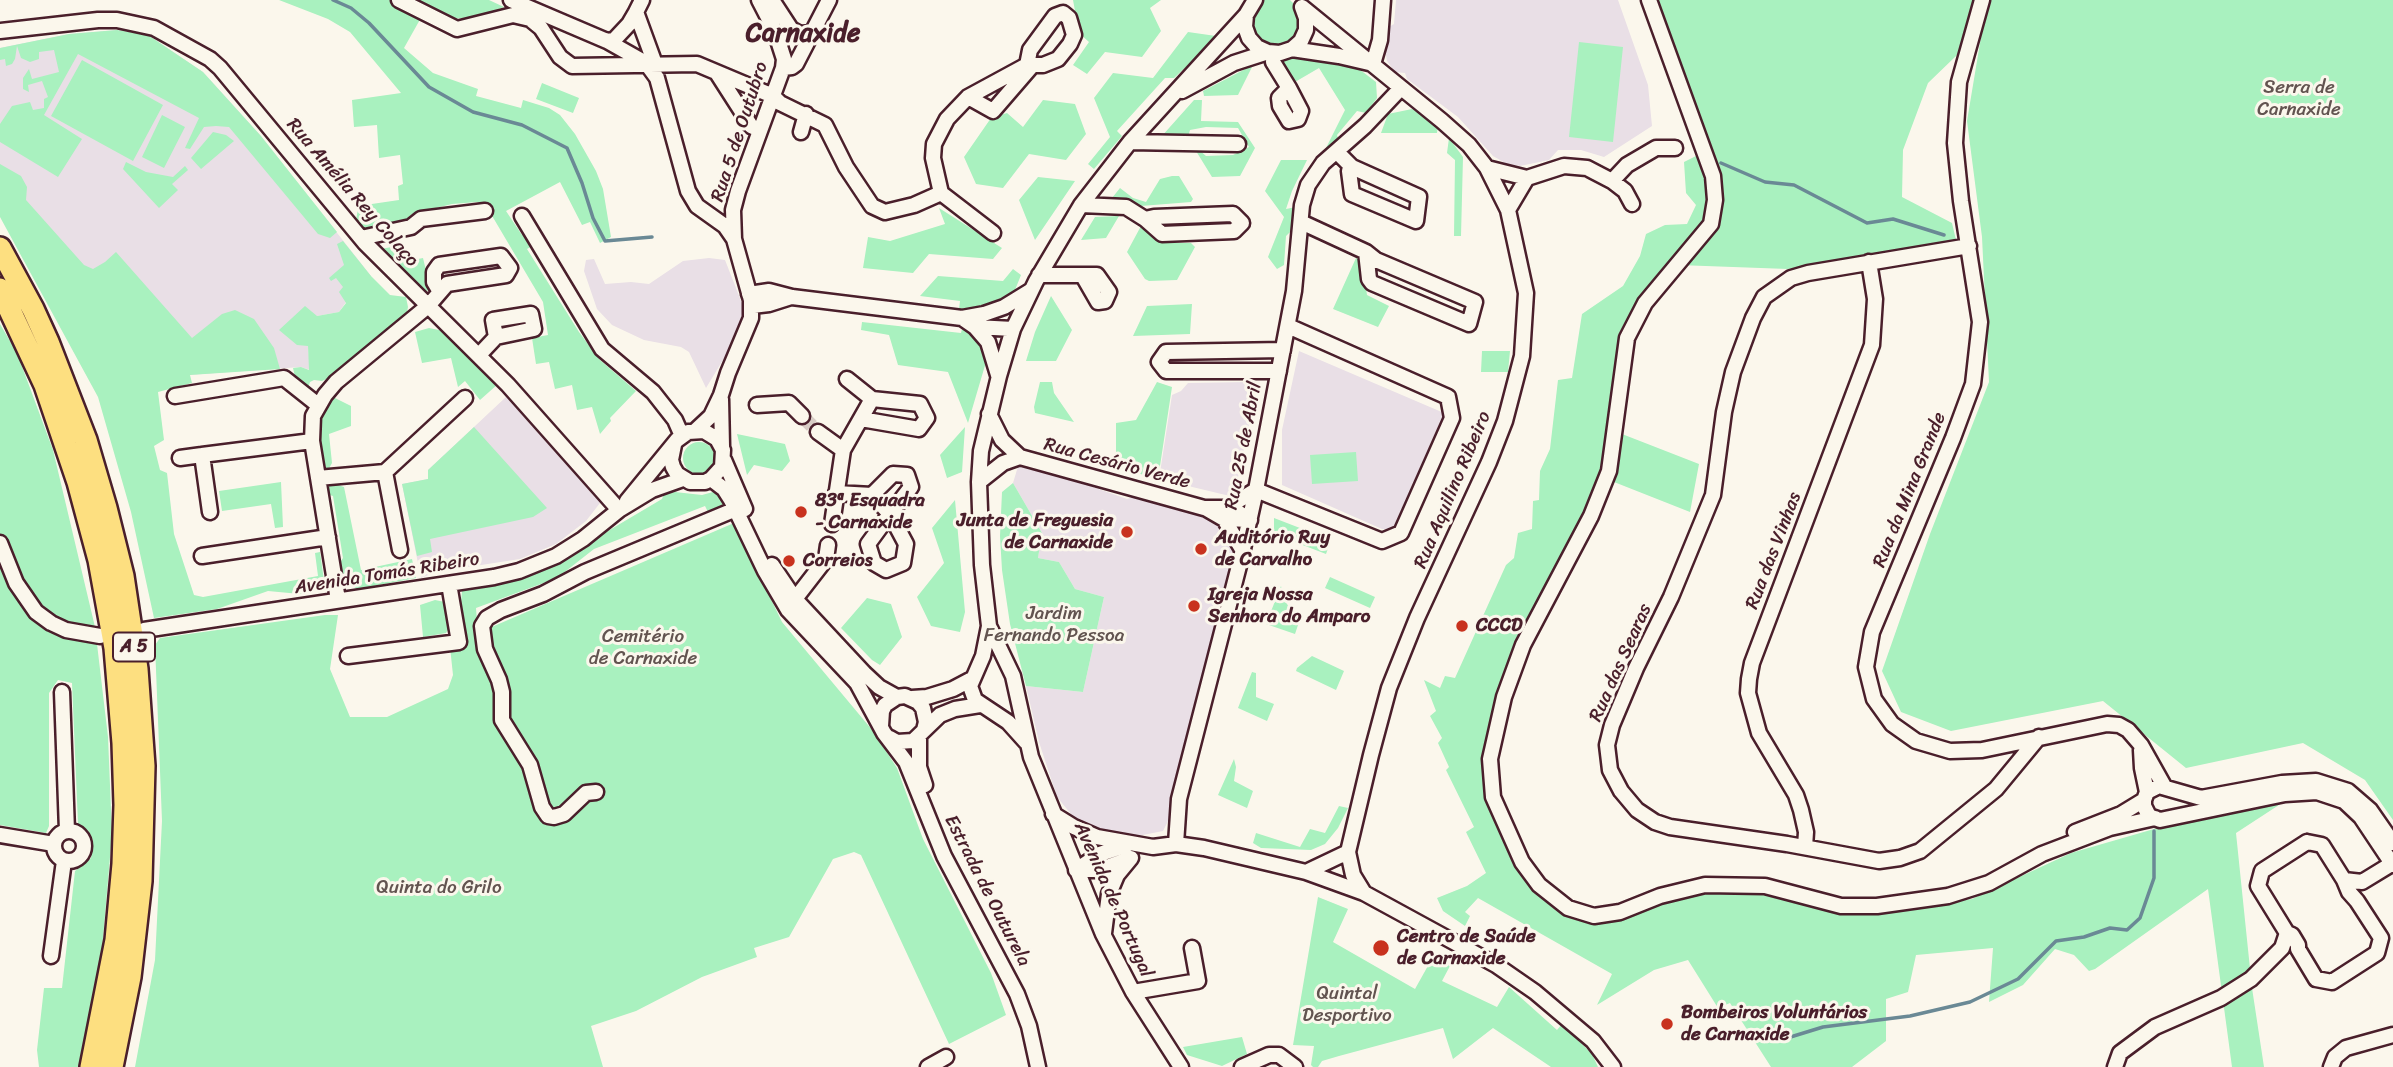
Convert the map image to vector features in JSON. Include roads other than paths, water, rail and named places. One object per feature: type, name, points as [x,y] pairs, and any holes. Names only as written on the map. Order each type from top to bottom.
[{"type":"highway","name":"A 5","points":[[0,248],[43,331],[86,440],[123,576],[137,669],[144,766],[144,849],[130,977],[112,1067]]},
{"type":"highway","name":"A 5","points":[[0,289],[45,385],[67,448],[91,527],[115,648],[123,743],[123,864],[116,940],[91,1067]]},
{"type":"street","points":[[399,0],[457,29],[513,15],[530,19],[541,28],[560,57],[572,66],[697,64],[773,96],[780,103],[825,125],[846,167],[872,206],[885,212],[914,205],[941,194]]},
{"type":"street","points":[[511,0],[607,41],[650,64]]},
{"type":"street","name":"Rua 5 de Outubro","points":[[734,239],[735,204],[783,68],[775,31],[759,0]]},
{"type":"street","points":[[772,0],[791,29],[800,34],[812,33]]},
{"type":"street","points":[[783,68],[796,64],[829,0]]},
{"type":"street","points":[[1373,64],[1380,40],[1384,0]]},
{"type":"street","points":[[1649,0],[1713,176],[1715,200],[1711,224],[1645,303],[1627,338],[1609,471],[1591,516],[1523,645],[1504,697],[1490,759],[1493,797],[1522,863],[1539,885],[1568,908],[1594,916],[1620,912],[1660,896],[1705,885],[1765,886],[1841,906],[1889,904],[1948,896],[1979,887],[2042,854],[2110,828],[2155,818]]},
{"type":"street","name":"Rua da Mina Grande","points":[[1982,0],[1975,33],[1959,82],[1955,143],[1980,322],[1973,384],[1872,632],[1866,667],[1874,699],[1892,724],[1916,741],[1950,751],[1982,750],[2107,724],[2119,724],[2141,745],[2168,788]]},
{"type":"street","points":[[1172,97],[1234,62],[1292,49],[1301,41],[1306,30],[1307,18],[1299,3]]},
{"type":"street","name":"Rua Aquilino Ribeiro","points":[[1299,3],[1469,145],[1487,168],[1508,210],[1526,293],[1522,356],[1515,389],[1489,462],[1417,618],[1389,688],[1348,852]]},
{"type":"street","points":[[1251,5],[1245,27],[1249,38],[1257,47],[1271,53]]},
{"type":"street","points":[[1008,670],[988,664],[940,693],[891,700],[882,711],[885,732],[905,743],[922,733],[940,715],[955,709],[1002,707],[1008,703],[1015,690],[1015,683],[989,625],[982,565],[979,482],[981,451],[989,414],[1013,328],[1081,205],[1130,142],[1251,5]]},
{"type":"street","points":[[639,6],[650,64],[657,78],[688,191],[697,206],[725,226],[734,239],[751,300],[769,304],[792,297],[962,318],[1004,307],[1032,291]]},
{"type":"street","points":[[607,41],[614,40],[629,24],[639,6]]},
{"type":"street","points":[[968,97],[993,111],[1030,65],[1030,50],[1064,7],[1074,34],[1058,59],[1043,65],[1030,65],[968,97],[947,119],[934,144],[933,158],[941,194],[992,233]]},
{"type":"street","name":"Rua Amélia Rey Colaço","points":[[0,32],[117,20],[154,28],[194,48],[220,68],[361,238],[479,355],[619,510]]},
{"type":"street","name":"Rua Aquilino Ribeiro","points":[[1292,49],[1373,64]]},
{"type":"street","points":[[1271,53],[1273,62],[1289,88]]},
{"type":"street","points":[[717,73],[751,125],[760,130]]},
{"type":"street","name":"Rua 25 de Abril","points":[[1176,844],[1179,799],[1250,520],[1283,350],[1308,185],[1323,163],[1401,88]]},
{"type":"street","points":[[801,132],[806,114]]},
{"type":"street","points":[[1130,142],[1238,144]]},
{"type":"street","points":[[1612,181],[1627,164],[1656,149],[1675,148]]},
{"type":"street","points":[[1336,152],[1352,167],[1419,197],[1416,221],[1352,194],[1349,171],[1352,167]]},
{"type":"street","points":[[1487,168],[1527,178],[1564,166],[1587,168],[1625,191],[1632,204]]},
{"type":"street","points":[[1508,210],[1527,178]]},
{"type":"street","points":[[705,212],[711,215],[723,213],[735,204]]},
{"type":"street","points":[[1081,205],[1126,207],[1162,234],[1234,231],[1242,223],[1233,214],[1145,219]]},
{"type":"street","points":[[361,238],[411,227],[421,219],[485,211]]},
{"type":"street","points":[[522,216],[602,349],[653,392],[675,420],[684,437]]},
{"type":"street","points":[[1301,222],[1366,252],[1376,260],[1475,302],[1469,324],[1372,283],[1366,252]]},
{"type":"street","name":"Rua das Searas","points":[[1969,246],[1808,273],[1791,278],[1764,297],[1753,318],[1734,372],[1724,412],[1713,495],[1671,597],[1619,706],[1607,745],[1611,770],[1621,791],[1637,810],[1655,822],[1695,832],[1787,844],[1879,861],[1920,851],[1996,789],[2039,737]]},
{"type":"street","points":[[338,600],[312,441],[313,416],[336,382],[428,306],[447,284],[506,275],[510,268],[502,256],[439,265],[434,272],[434,282],[440,292]]},
{"type":"street","name":"Rua das Vinhas","points":[[1805,847],[1806,832],[1796,795],[1759,733],[1748,693],[1749,679],[1752,663],[1872,345],[1875,299],[1869,262]]},
{"type":"street","points":[[1040,275],[1083,276]]},
{"type":"street","name":"Avenida Tomás Ribeiro","points":[[723,453],[722,395],[727,373],[751,318],[751,300]]},
{"type":"street","points":[[984,314],[1013,328]]},
{"type":"street","points":[[962,318],[975,327],[988,342],[999,376]]},
{"type":"street","points":[[1243,551],[1225,514],[1256,490],[1382,541],[1401,533],[1452,418],[1448,397],[1287,326]]},
{"type":"street","points":[[975,327],[1013,328]]},
{"type":"street","points":[[479,355],[496,337]]},
{"type":"street","points":[[1241,350],[1247,358],[1242,371]]},
{"type":"street","points":[[1279,371],[1166,371],[1159,362],[1166,352],[1283,350]]},
{"type":"street","points":[[175,396],[285,378],[318,405]]},
{"type":"street","points":[[847,379],[872,399],[920,404],[927,418],[919,429],[861,419]]},
{"type":"street","name":"Avenida Tomás Ribeiro","points":[[619,510],[684,437],[710,416],[722,395]]},
{"type":"street","points":[[318,478],[385,471],[465,398]]},
{"type":"street","points":[[832,524],[843,450],[872,399]]},
{"type":"street","points":[[757,405],[789,404],[802,416]]},
{"type":"street","name":"Rua Cesário Verde","points":[[989,414],[1002,440],[1020,457],[1250,520]]},
{"type":"street","points":[[818,432],[843,450]]},
{"type":"street","points":[[723,453],[722,467],[711,479],[697,483],[683,479],[673,467],[672,452],[684,437],[711,434],[723,453],[760,543],[795,599],[879,687],[918,702],[926,715],[922,733]]},
{"type":"street","points":[[180,458],[312,441]]},
{"type":"street","points":[[202,455],[211,512]]},
{"type":"street","name":"Rua Cesário Verde","points":[[979,482],[1003,463],[1020,457]]},
{"type":"street","points":[[385,471],[400,550]]},
{"type":"street","points":[[836,493],[872,495],[890,514],[911,487],[906,475],[893,474],[872,495]]},
{"type":"street","name":"Avenida Tomás Ribeiro","points":[[144,630],[494,577],[543,563],[583,539],[619,510],[652,490],[683,479]]},
{"type":"street","name":"Estrada de Outurela","points":[[711,479],[724,489],[736,509],[765,571],[788,610],[857,683],[906,762],[944,856],[1017,994],[1038,1067]]},
{"type":"street","points":[[596,792],[586,793],[564,814],[548,816],[542,807],[530,765],[502,720],[502,692],[485,649],[482,626],[487,618],[501,610],[736,509]]},
{"type":"street","points":[[202,556],[328,537]]},
{"type":"street","points":[[0,543],[16,583],[37,612],[66,630],[100,636]]},
{"type":"street","points":[[795,599],[826,559],[828,545]]},
{"type":"street","points":[[348,656],[458,642],[449,584]]},
{"type":"street","points":[[984,706],[972,693],[973,675],[983,656],[989,625]]},
{"type":"street","name":"Avenida de Portugal","points":[[1015,690],[1026,742],[1104,934],[1133,992],[1181,1067]]},
{"type":"street","points":[[62,692],[67,831]]},
{"type":"street","name":"Avenida de Portugal","points":[[984,706],[1008,722],[1026,742]]},
{"type":"street","name":"Estrada de Outurela","points":[[922,733],[918,757],[923,779],[951,850],[1026,991],[1038,1023],[1048,1067]]},
{"type":"street","points":[[2141,745],[2146,811],[2155,818],[2160,820],[2285,794],[2316,792],[2344,801],[2361,817],[2393,860]]},
{"type":"street","points":[[2042,854],[2064,838],[2121,814],[2155,787],[2201,798],[2282,783],[2316,781],[2348,791],[2370,810],[2389,837],[2386,842],[2393,860]]},
{"type":"street","points":[[2168,788],[2177,801],[2175,812],[2171,816]]},
{"type":"street","points":[[1787,844],[1795,832],[1801,810]]},
{"type":"street","points":[[1053,814],[1087,834],[1130,851]]},
{"type":"street","points":[[67,831],[79,835],[84,848],[77,859],[64,860],[57,856],[54,844],[57,837],[67,831]]},
{"type":"street","points":[[0,835],[54,844]]},
{"type":"street","points":[[2307,842],[2322,845],[2344,880],[2348,892],[2357,901],[2381,938],[2378,953],[2332,982],[2316,979],[2294,939],[2287,933],[2258,886],[2262,871],[2307,842]]},
{"type":"street","points":[[1076,870],[1100,854],[1176,844],[1306,872],[1364,893],[1496,965],[1535,992],[1593,1041],[1613,1067]]},
{"type":"street","points":[[1104,934],[1109,894],[1130,851]]},
{"type":"street","points":[[1306,872],[1348,852],[1353,875],[1364,893]]},
{"type":"street","points":[[51,956],[64,860]]},
{"type":"street","points":[[2357,901],[2362,882],[2393,860]]},
{"type":"street","points":[[2344,880],[2362,882]]},
{"type":"street","points":[[2115,1067],[2120,1053],[2155,1027],[2231,992],[2251,979],[2282,948],[2287,933]]},
{"type":"street","points":[[1133,992],[1198,981],[1192,947]]},
{"type":"street","points":[[2282,948],[2298,949]]},
{"type":"street","points":[[2331,1067],[2335,1057],[2346,1048],[2393,1035]]},
{"type":"street","points":[[1242,1067],[1269,1055],[1279,1055],[1295,1067]]},
{"type":"street","points":[[928,1067],[946,1057]]},
{"type":"waterway","points":[[333,0],[351,8],[369,23],[429,87],[473,112],[522,125],[567,148],[593,218],[605,241],[652,237]]},
{"type":"waterway","points":[[1721,163],[1765,182],[1794,185],[1867,223],[1893,219],[1944,235]]},
{"type":"waterway","points":[[1784,1039],[1823,1027],[1910,1016],[1970,1002],[2018,979],[2056,941],[2084,937],[2110,928],[2127,930],[2140,918],[2154,878],[2154,831]]},
{"type":"tunnel","points":[[802,416],[818,432]]},
{"type":"place","name":"83ª Esquadra - Carnaxide","points":[[801,512]]},
{"type":"place","name":"Junta de Freguesia de Carnaxide","points":[[1127,532]]},
{"type":"place","name":"Auditório Ruy de Carvalho","points":[[1201,549]]},
{"type":"place","name":"Correios","points":[[789,561]]},
{"type":"place","name":"Igreja Nossa Senhora do Amparo","points":[[1194,606]]},
{"type":"place","name":"CCCD","points":[[1462,626]]},
{"type":"place","name":"Centro de Saúde de Carnaxide","points":[[1381,948]]},
{"type":"place","name":"Bombeiros Voluntários de Carnaxide","points":[[1667,1024]]},
{"type":"district","name":"Carnaxide","points":[[803,34]]},
{"type":"park label","name":"Serra de Carnaxide","points":[[2299,99]]},
{"type":"park label","name":"Jardim Fernando Pessoa","points":[[1054,625]]},
{"type":"park label","name":"Cemitério de Carnaxide","points":[[643,648]]},
{"type":"park label","name":"Quinta do Grilo","points":[[439,888]]},
{"type":"park label","name":"Quintal Desportivo","points":[[1347,1005]]}]
